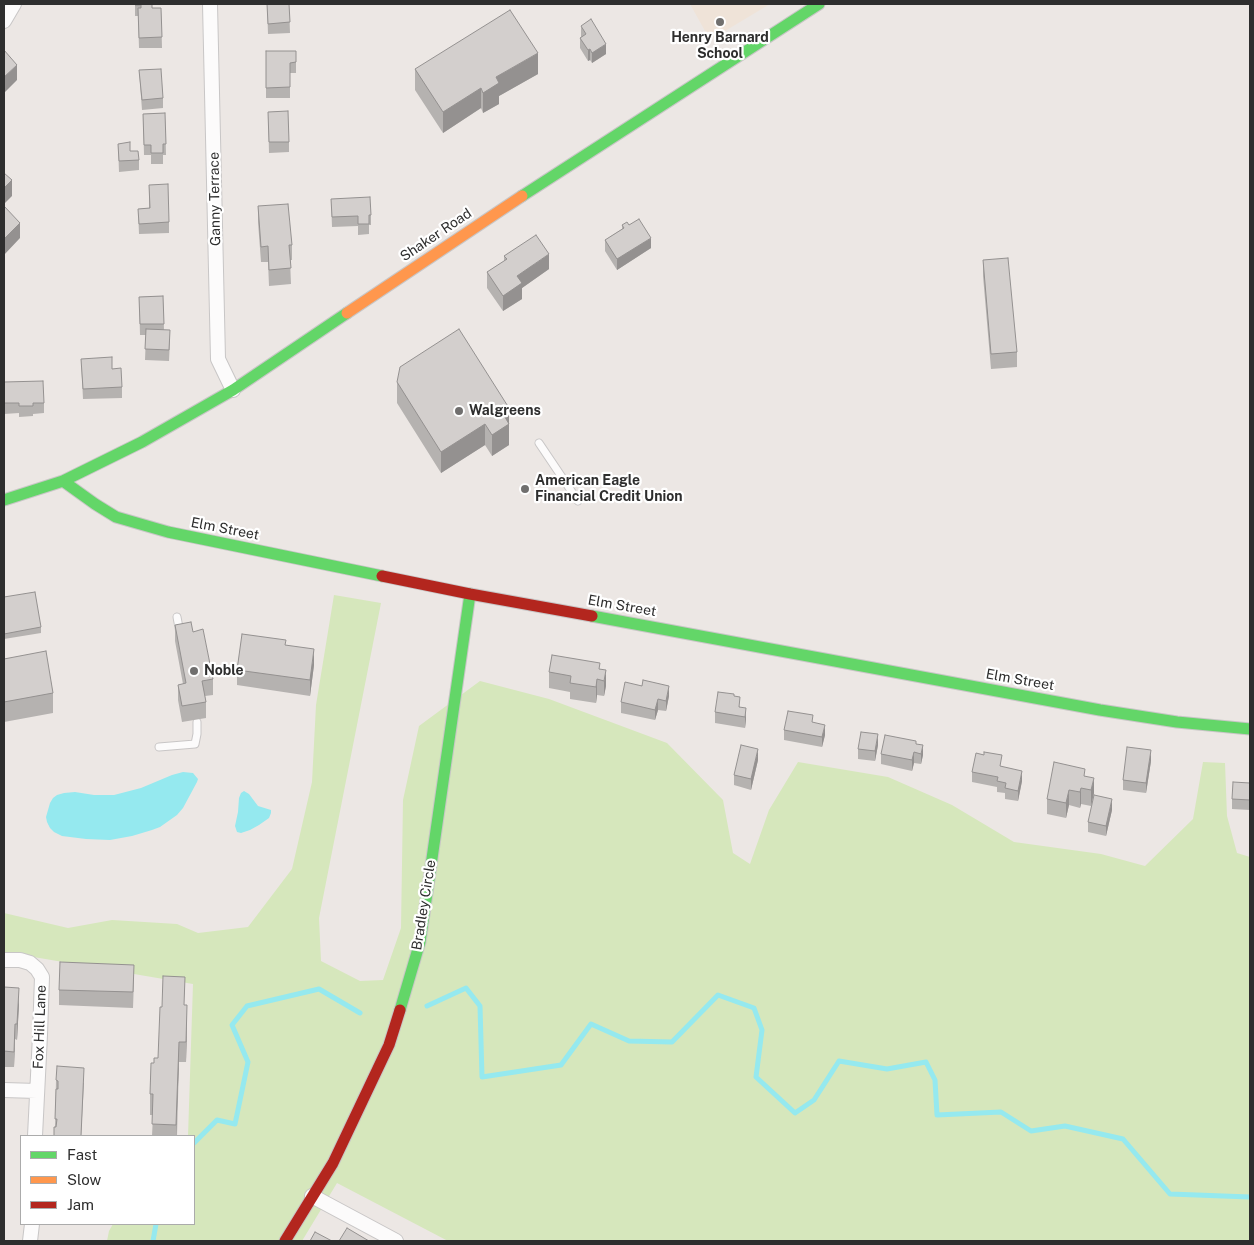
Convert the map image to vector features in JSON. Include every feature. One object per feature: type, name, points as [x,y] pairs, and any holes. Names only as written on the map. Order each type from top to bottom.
[{"type":"street","points":[[4,21],[14,4]]},
{"type":"street","name":"Ganny Terrace","points":[[210,4],[218,359],[233,390]]},
{"type":"street","name":"Shaker Road","points":[[63,481],[142,442],[233,390],[480,223],[820,4]]},
{"type":"street","points":[[4,500],[63,481]]},
{"type":"street","name":"Elm Street","points":[[63,481],[116,517],[168,532],[470,594],[1100,710],[1177,722],[1250,729]]},
{"type":"street","name":"Bradley Circle","points":[[285,1241],[333,1163],[389,1045],[420,942],[470,594]]},
{"type":"street","name":"Fox Hill Lane","points":[[4,960],[20,960],[30,963],[42,977],[35,1135]]},
{"type":"street","points":[[4,1090],[36,1092]]},
{"type":"street","points":[[312,1196],[396,1241]]},
{"type":"street","points":[[30,1241],[32,1225]]},
{"type":"lane","points":[[539,442],[578,501]]},
{"type":"lane","points":[[177,617],[182,638]]},
{"type":"lane","points":[[159,747],[195,744],[197,722]]},
{"type":"shaded area","name":"Henry Barnard School","points":[[690,4],[770,4],[710,40]]},
{"type":"green space","points":[[334,595],[381,603],[319,918],[321,961],[360,981],[383,980],[401,928],[403,800],[419,726],[480,681],[549,699],[667,743],[723,800],[733,853],[750,864],[769,810],[798,762],[888,777],[952,805],[1014,842],[1101,854],[1145,866],[1193,819],[1203,762],[1225,763],[1227,816],[1237,853],[1250,857],[1250,1241],[448,1241],[337,1183],[302,1241],[107,1241],[112,1225],[195,1225],[195,1135],[188,1135],[193,984],[4,952],[4,913],[68,928],[112,920],[177,924],[198,933],[248,927],[292,869],[312,782],[316,705]]},
{"type":"water","points":[[183,772],[193,773],[198,779],[197,782],[183,808],[177,815],[160,827],[152,830],[110,840],[86,839],[62,836],[54,832],[47,822],[46,817],[50,803],[57,795],[75,792],[94,795],[114,795],[141,788]]},
{"type":"water","points":[[244,791],[249,794],[258,806],[271,810],[271,813],[269,818],[259,825],[241,833],[237,832],[235,826],[239,798]]},
{"type":"building","points":[[135,4],[152,4],[152,8],[161,8],[162,37],[139,38],[138,8],[141,8],[141,5]]},
{"type":"building","points":[[267,4],[289,4],[290,22],[268,24]]},
{"type":"building","points":[[510,10],[538,53],[496,77],[499,83],[483,93],[481,88],[443,112],[415,69]]},
{"type":"building","points":[[591,19],[606,44],[592,53],[580,38],[586,34],[581,26]]},
{"type":"building","points":[[4,50],[17,65],[4,77]]},
{"type":"building","points":[[266,51],[296,51],[296,62],[290,63],[290,87],[266,88]]},
{"type":"building","points":[[161,69],[163,98],[142,100],[139,70]]},
{"type":"building","points":[[288,111],[289,142],[269,142],[268,112]]},
{"type":"building","points":[[165,113],[166,144],[163,144],[163,153],[151,153],[151,145],[144,145],[143,114]]},
{"type":"building","points":[[130,142],[130,151],[138,151],[139,160],[119,161],[118,144]]},
{"type":"building","points":[[4,173],[12,180],[4,188]]},
{"type":"building","points":[[168,184],[169,222],[139,224],[138,209],[150,208],[149,185]]},
{"type":"building","points":[[370,197],[371,215],[369,215],[369,224],[358,224],[358,216],[332,217],[331,199]]},
{"type":"building","points":[[288,204],[292,245],[289,245],[291,268],[269,270],[268,246],[261,247],[258,206]]},
{"type":"building","points":[[4,206],[20,223],[4,239]]},
{"type":"building","points":[[639,219],[651,238],[617,259],[605,240],[624,228],[622,225],[627,222],[629,225]]},
{"type":"building","points":[[536,235],[549,254],[517,276],[522,283],[503,296],[487,272],[507,259],[504,256]]},
{"type":"building","points":[[1008,258],[1017,352],[991,354],[983,260]]},
{"type":"building","points":[[163,296],[164,324],[140,324],[139,297]]},
{"type":"building","points":[[146,329],[170,330],[169,350],[145,349]]},
{"type":"building","points":[[459,329],[509,408],[502,412],[509,424],[492,435],[485,424],[441,452],[397,382],[400,367]]},
{"type":"building","points":[[112,357],[112,369],[121,368],[122,387],[83,389],[81,359]]},
{"type":"building","points":[[43,381],[44,403],[33,403],[33,406],[19,406],[19,403],[4,403],[4,382]]},
{"type":"building","points":[[35,592],[41,627],[4,634],[4,597]]},
{"type":"building","name":"Noble","points":[[191,622],[193,632],[203,629],[213,679],[202,681],[206,702],[182,706],[178,685],[186,683],[175,625]]},
{"type":"building","points":[[242,634],[286,640],[285,645],[314,649],[310,680],[237,670]]},
{"type":"building","points":[[46,651],[53,693],[4,702],[4,659]]},
{"type":"building","points":[[552,655],[600,663],[599,669],[606,670],[604,681],[597,679],[596,687],[570,683],[571,676],[549,672]]},
{"type":"building","points":[[643,680],[669,686],[666,701],[658,699],[655,710],[621,702],[625,682],[642,686]]},
{"type":"building","points":[[718,692],[734,694],[734,696],[740,697],[739,707],[746,708],[745,717],[715,712]]},
{"type":"building","points":[[788,711],[813,715],[812,722],[825,725],[822,737],[784,730]]},
{"type":"building","points":[[861,732],[878,734],[875,751],[858,749]]},
{"type":"building","points":[[885,735],[916,741],[916,744],[923,745],[921,754],[914,752],[912,760],[881,754]]},
{"type":"building","points":[[741,745],[758,749],[751,779],[734,775]]},
{"type":"building","points":[[1127,747],[1151,750],[1146,783],[1123,780]]},
{"type":"building","points":[[984,752],[1002,755],[1000,766],[1022,771],[1018,791],[1005,788],[1006,783],[997,781],[998,777],[972,772],[976,753],[984,755]]},
{"type":"building","points":[[1054,762],[1085,769],[1084,776],[1094,778],[1091,790],[1081,788],[1080,792],[1069,790],[1066,803],[1047,799]]},
{"type":"building","points":[[1233,782],[1250,783],[1250,800],[1232,799]]},
{"type":"building","points":[[1094,795],[1112,799],[1106,826],[1088,822]]},
{"type":"building","points":[[60,962],[134,965],[133,992],[59,990]]},
{"type":"building","points":[[163,976],[185,977],[184,1005],[187,1005],[186,1042],[179,1042],[176,1125],[152,1124],[153,1094],[150,1094],[151,1063],[154,1063],[154,1058],[158,1058]]},
{"type":"building","points":[[4,987],[19,988],[14,1052],[4,1051]]},
{"type":"building","points":[[57,1066],[84,1068],[81,1135],[54,1135],[57,1119],[55,1119],[56,1089],[58,1089],[58,1081],[56,1080]]},
{"type":"building","points":[[347,1228],[369,1241],[339,1241]]},
{"type":"building","points":[[315,1232],[332,1241],[310,1241]]},
{"type":"waterway","points":[[427,1006],[466,988],[480,1006],[482,1077],[561,1065],[591,1024],[629,1041],[672,1042],[718,995],[754,1008],[762,1030],[756,1077],[795,1113],[814,1100],[839,1061],[887,1069],[926,1062],[935,1080],[937,1115],[1001,1112],[1031,1131],[1065,1126],[1123,1139],[1170,1194],[1250,1197]]},
{"type":"waterway","points":[[195,1142],[217,1120],[235,1124],[248,1062],[232,1025],[247,1006],[319,989],[360,1013]]},
{"type":"waterway","points":[[153,1241],[156,1225]]},
{"type":"traffic: fast","points":[[522,196],[819,4]]},
{"type":"traffic: fast","points":[[4,500],[63,481],[142,442],[233,390],[347,313]]},
{"type":"traffic: fast","points":[[63,481],[116,517],[168,532],[382,576]]},
{"type":"traffic: fast","points":[[400,1010],[420,942],[470,594]]},
{"type":"traffic: fast","points":[[592,616],[1100,710],[1177,722],[1250,729]]},
{"type":"traffic: slow","points":[[347,313],[522,196]]},
{"type":"traffic: jam","points":[[382,576],[592,616]]},
{"type":"traffic: jam","points":[[285,1241],[333,1163],[389,1045],[400,1010]]},
{"type":"place","name":"Henry Barnard School","points":[[720,22]]},
{"type":"place","name":"Walgreens","points":[[459,411]]},
{"type":"place","name":"American Eagle Financial Credit Union","points":[[525,489]]},
{"type":"place","name":"Noble","points":[[194,671]]}]
